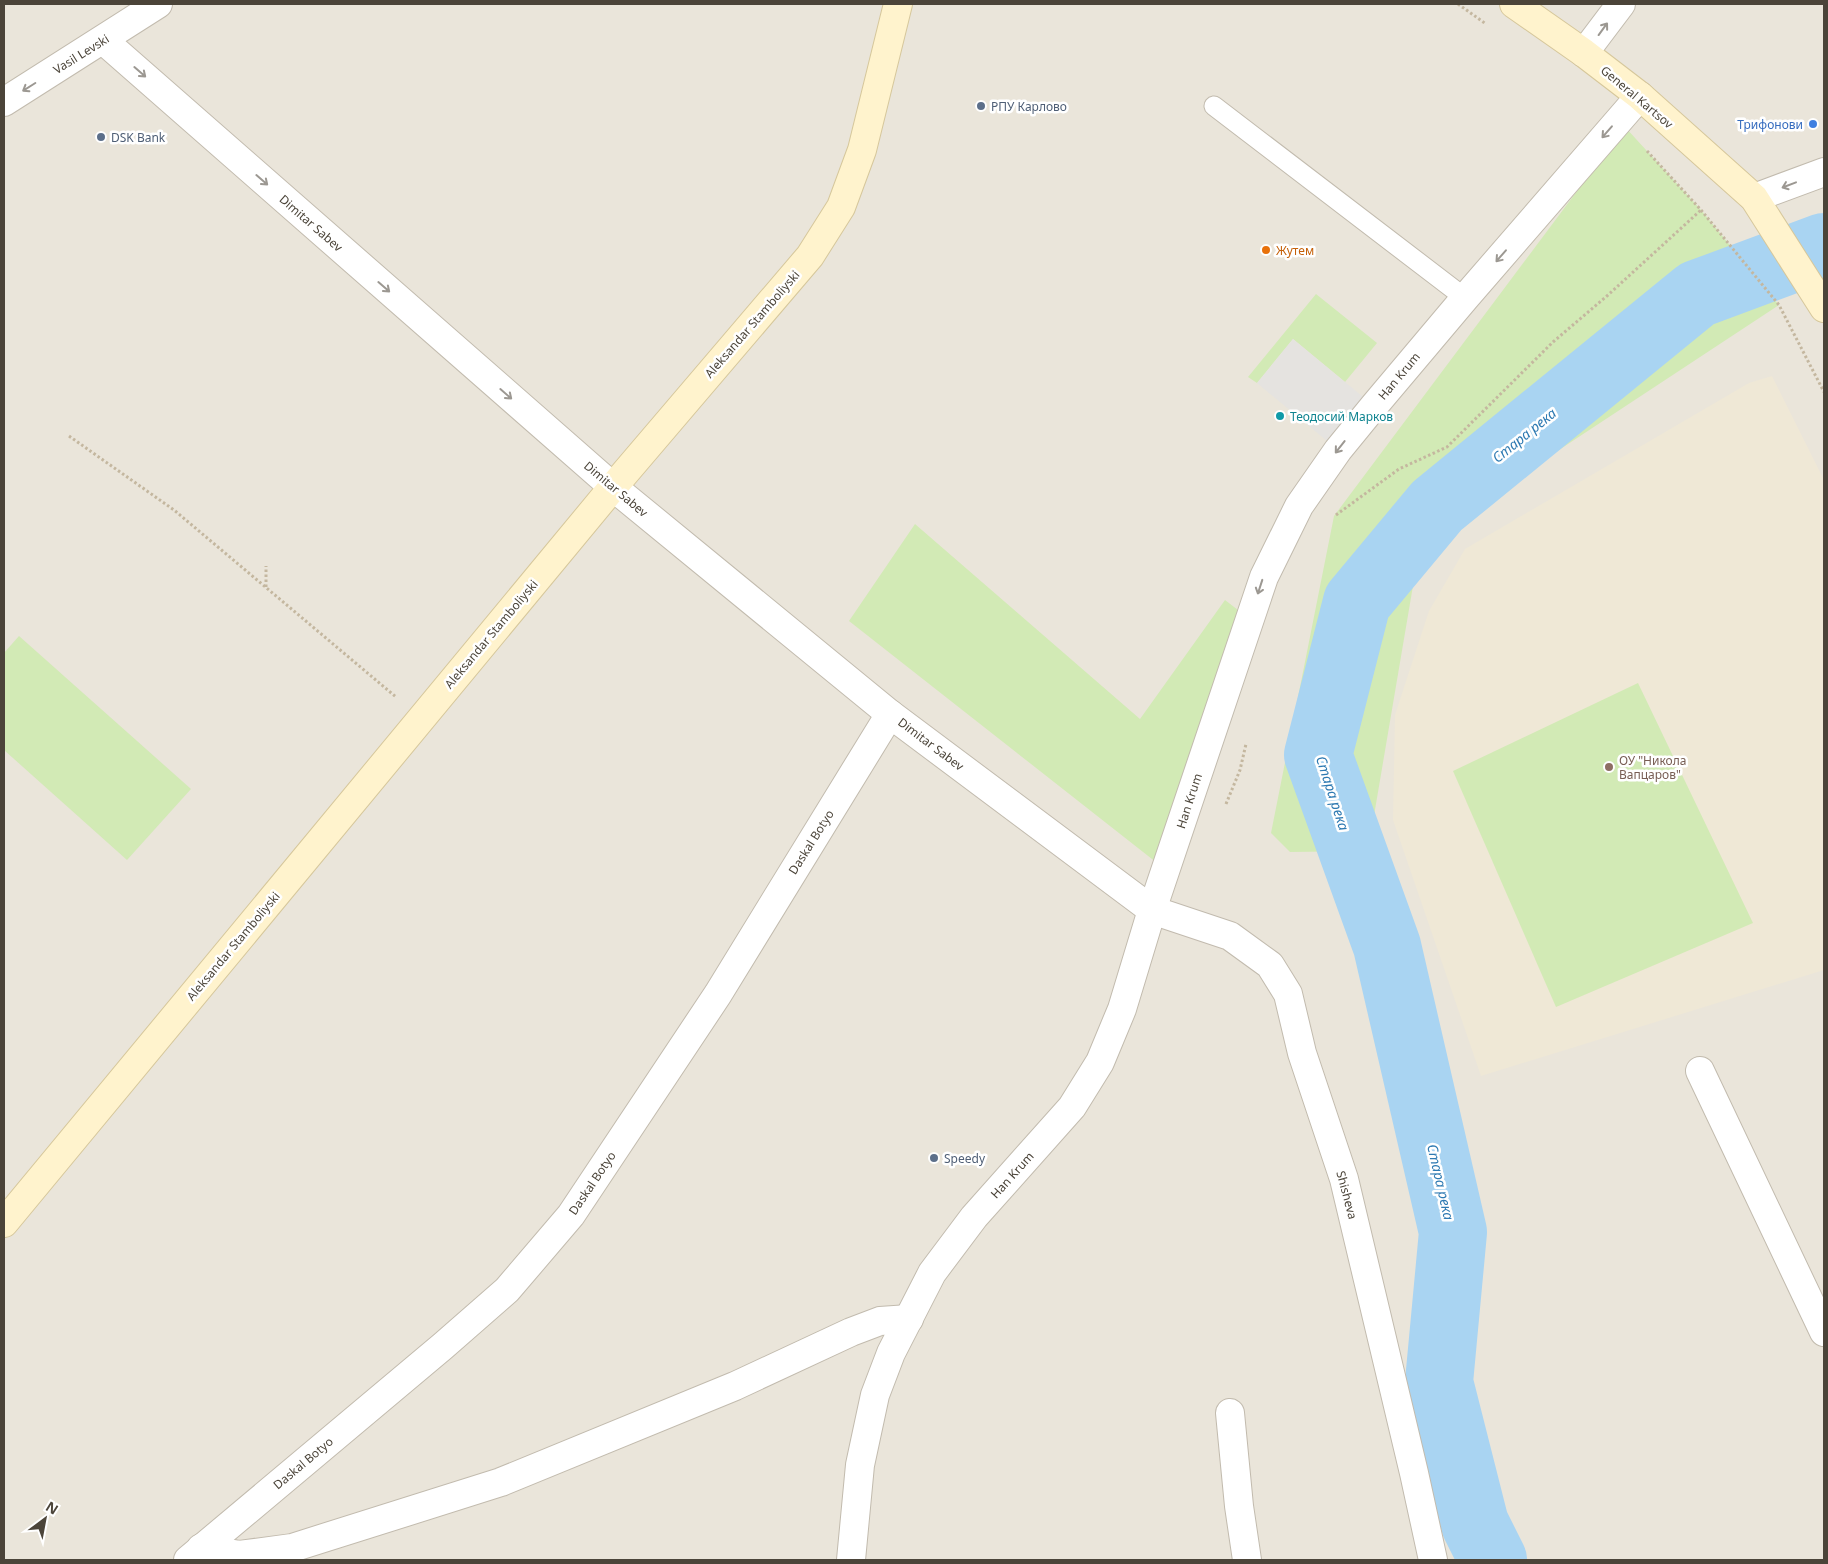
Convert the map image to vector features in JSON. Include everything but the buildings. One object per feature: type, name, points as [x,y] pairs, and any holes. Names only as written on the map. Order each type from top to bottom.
[{"type":"street","name":"Vasil Levski","points":[[4,102],[158,4]]},
{"type":"street","name":"Aleksandar Stamboliyski","points":[[4,1223],[613,487],[810,256],[841,206],[862,150],[898,4]]},
{"type":"street","name":"General Kartsov","points":[[1514,4],[1584,53],[1640,96],[1754,198],[1824,308]]},
{"type":"street","points":[[1584,53],[1621,4]]},
{"type":"street","name":"Dimitar Sabev","points":[[103,40],[613,487],[890,714],[1152,910]]},
{"type":"street","name":"Han Krum","points":[[852,1560],[860,1465],[876,1395],[891,1353],[932,1273],[974,1217],[1072,1107],[1100,1062],[1122,1009],[1152,910],[1264,577],[1299,506],[1338,450],[1464,298],[1640,96]]},
{"type":"street","points":[[1754,198],[1824,172]]},
{"type":"street","name":"Daskal Botyo","points":[[194,1554],[443,1346],[507,1290],[571,1215],[718,994],[890,714]]},
{"type":"street","name":"Shisheva","points":[[1152,910],[1230,936],[1270,965],[1288,994],[1302,1053],[1344,1179],[1433,1560]]},
{"type":"street","points":[[1700,1071],[1824,1332]]},
{"type":"street","points":[[194,1554],[239,1555],[292,1548],[502,1482],[735,1386],[850,1332],[880,1321],[909,1319]]},
{"type":"street","points":[[1230,1413],[1239,1506],[1247,1560]]},
{"type":"lane","points":[[1214,106],[1464,298]]},
{"type":"path","points":[[1334,516],[1399,469],[1447,448],[1552,342],[1608,295],[1701,210]]},
{"type":"path","points":[[1711,222],[1778,305],[1824,392]]},
{"type":"path","points":[[69,436],[174,510],[422,718]]},
{"type":"path","points":[[266,566],[266,588]]},
{"type":"path","points":[[1225,806],[1240,770],[1246,742]]},
{"type":"shaded area","points":[[4,4],[1824,4],[1824,1560],[4,1560]]},
{"type":"shaded area","points":[[1293,339],[1374,406],[1338,450],[1257,383]]},
{"type":"shaded area","name":"ОУ \"Никола Вапцаров\"","points":[[1772,376],[1824,480],[1824,970],[1481,1076],[1393,820],[1395,715],[1429,611],[1465,549],[1749,383]]},
{"type":"green space","points":[[1625,127],[1701,210],[1779,305],[1451,521],[1415,574],[1368,851],[1290,852],[1271,833],[1334,516]]},
{"type":"green space","points":[[1316,294],[1377,343],[1345,382],[1293,339],[1257,383],[1248,377]]},
{"type":"green space","points":[[915,524],[1140,719],[1225,600],[1251,620],[1166,870],[849,621]]},
{"type":"green space","points":[[19,636],[191,789],[127,860],[4,750],[4,653]]},
{"type":"green space","points":[[1638,683],[1753,923],[1556,1007],[1453,771]]},
{"type":"waterway","name":"Стара река","points":[[1493,1560],[1475,1524],[1439,1382],[1453,1232],[1387,946],[1318,755],[1357,602],[1437,506],[1697,294],[1824,247]]},
{"type":"place","name":"РПУ Карлово","points":[[981,106]]},
{"type":"place","name":"Трифонови","points":[[1813,124]]},
{"type":"place","name":"DSK Bank","points":[[101,137]]},
{"type":"place","name":"Жутем","points":[[1266,250]]},
{"type":"place","name":"Теодосий Марков","points":[[1280,416]]},
{"type":"place","name":"ОУ \"Никола Вапцаров\"","points":[[1609,767]]},
{"type":"place","name":"Speedy","points":[[934,1158]]}]
